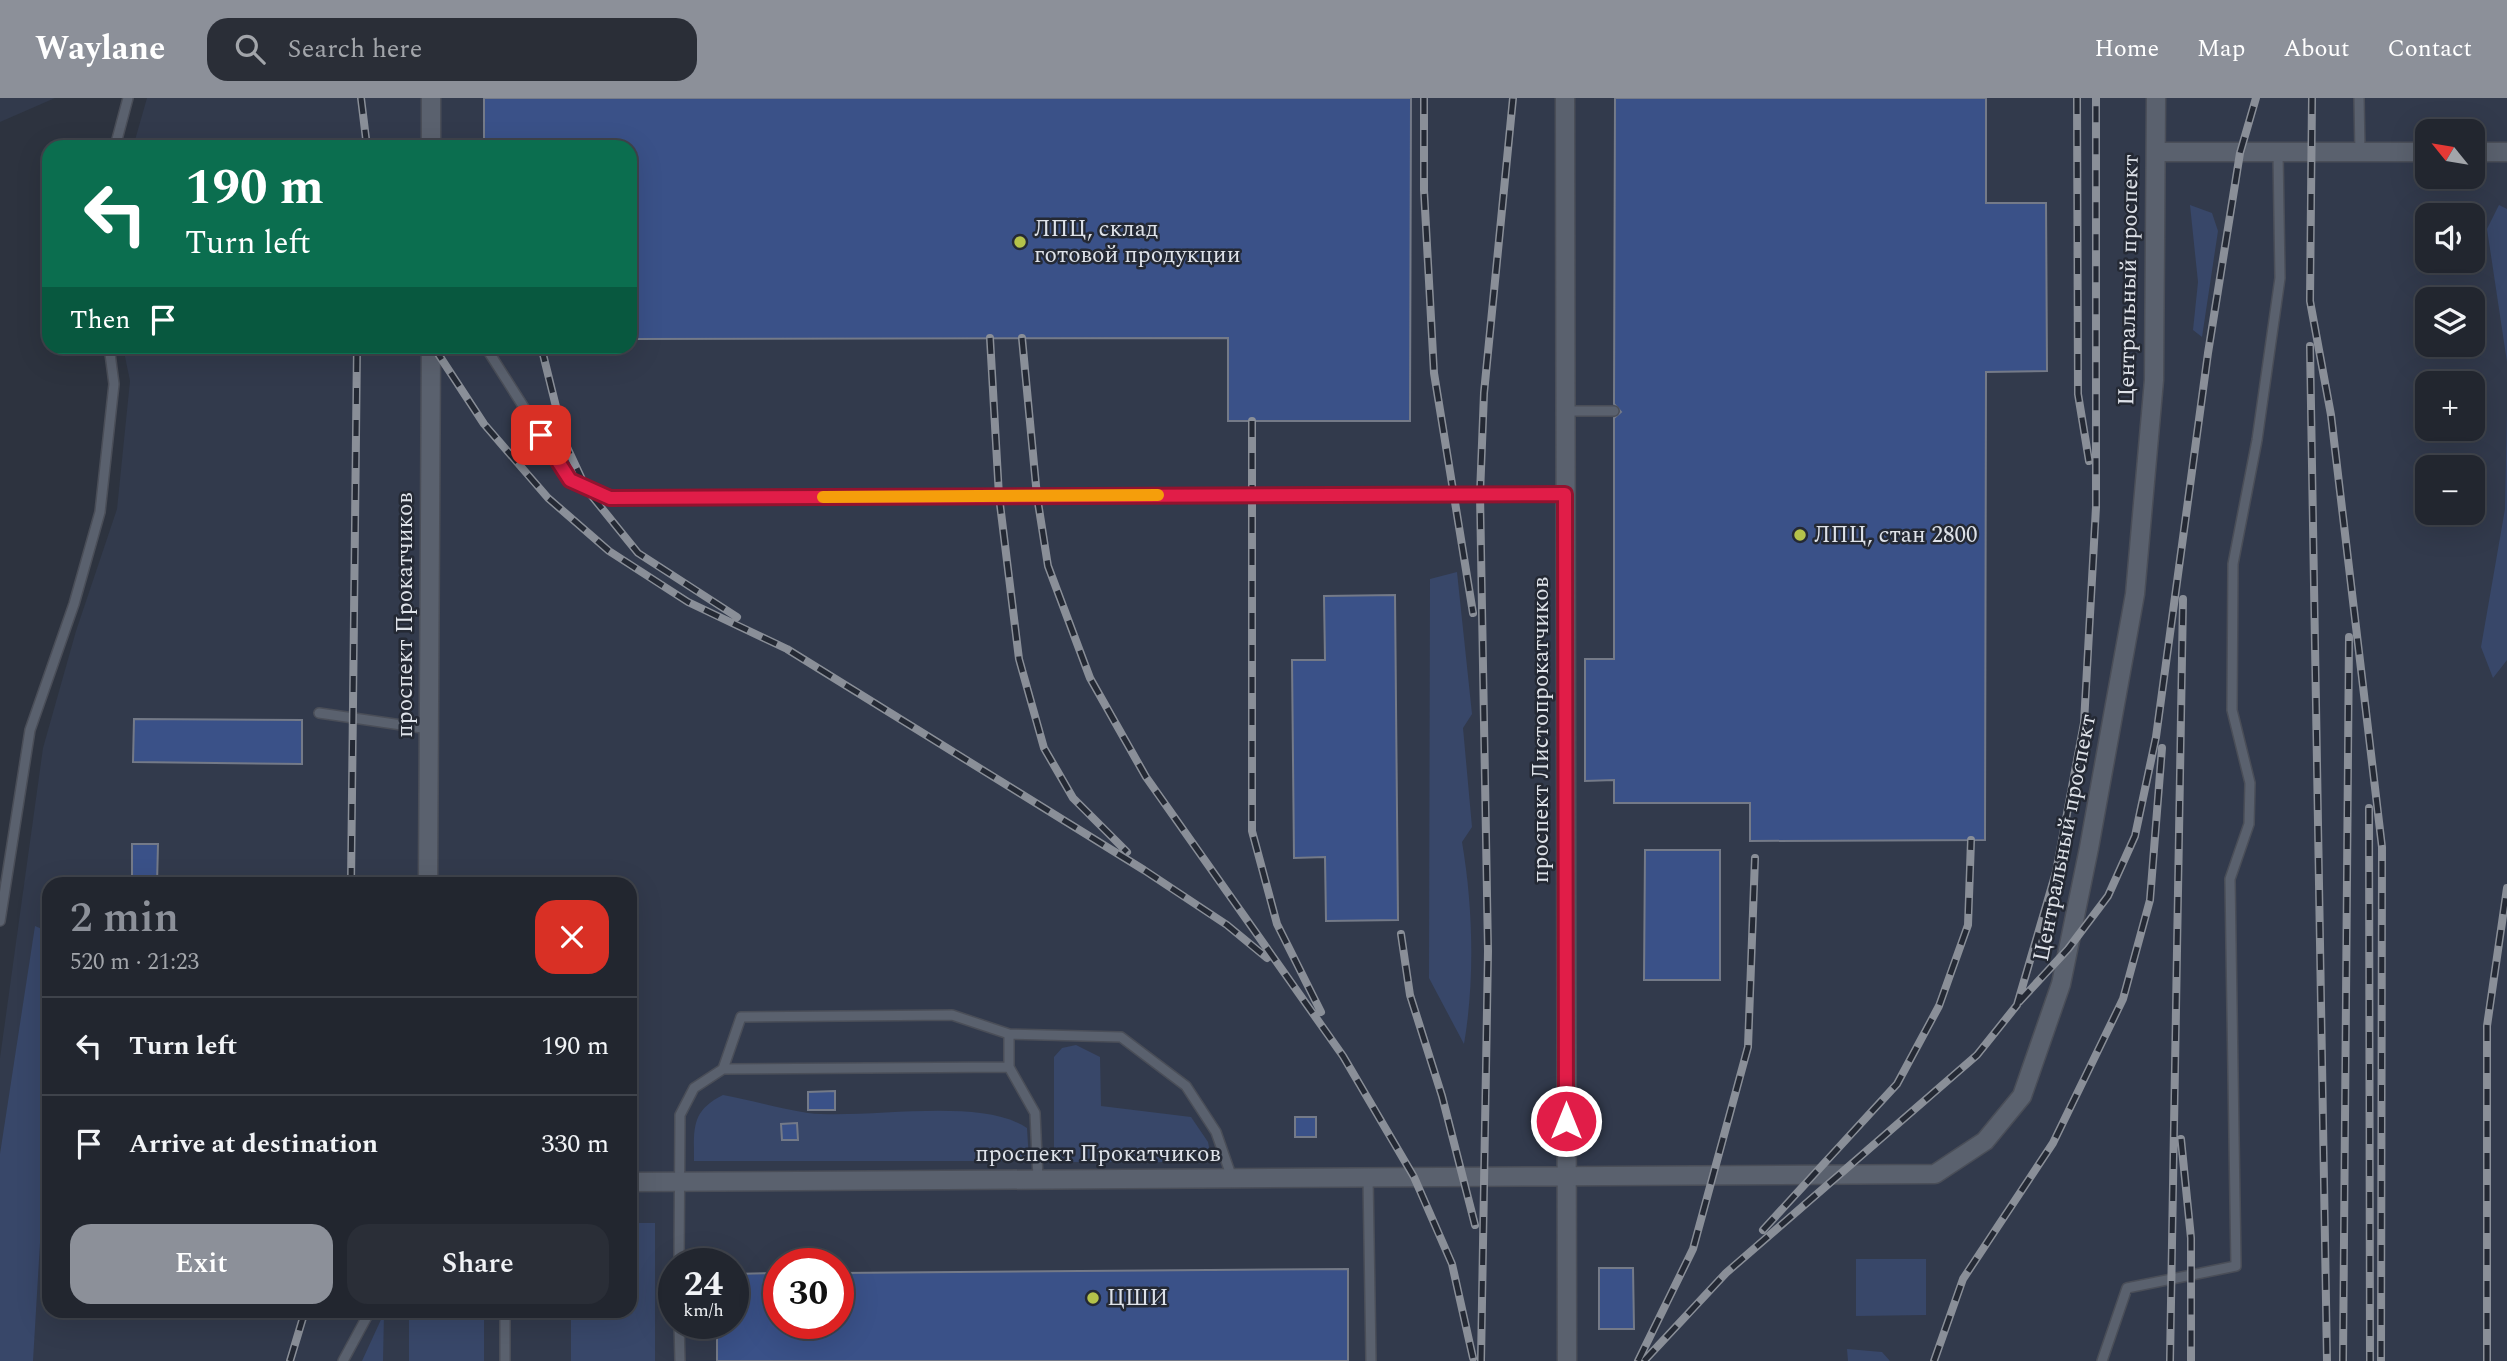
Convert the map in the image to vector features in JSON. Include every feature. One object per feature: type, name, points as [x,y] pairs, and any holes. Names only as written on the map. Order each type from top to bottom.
[{"type":"street","points":[[431,98],[431,140]]},
{"type":"street","name":"проспект Листопрокатчиков","points":[[1565,98],[1567,1361]]},
{"type":"street","name":"Центральный проспект","points":[[1566,1176],[1935,1174],[1985,1141],[2022,1096],[2061,984],[2136,594],[2154,380],[2155,98]]},
{"type":"street","points":[[2155,152],[2415,152]]},
{"type":"street","points":[[2485,152],[2507,152]]},
{"type":"street","name":"проспект Прокатчиков","points":[[428,877],[431,354]]},
{"type":"street","name":"проспект Прокатчиков","points":[[637,1182],[1566,1176]]},
{"type":"lane","points":[[117,140],[128,98]]},
{"type":"lane","points":[[2359,98],[2360,152]]},
{"type":"lane","points":[[2102,1361],[2127,1287],[2236,1266],[2231,879],[2249,824],[2250,783],[2232,710],[2233,564],[2258,440],[2280,278],[2278,152]]},
{"type":"lane","points":[[0,921],[30,730],[74,604],[100,512],[114,384],[110,354]]},
{"type":"lane","points":[[490,354],[570,480],[610,498],[1565,494]]},
{"type":"lane","points":[[1565,411],[1614,411]]},
{"type":"lane","points":[[319,713],[429,729]]},
{"type":"lane","points":[[723,1069],[741,1017],[952,1015],[1009,1034],[1121,1037],[1186,1086],[1216,1132],[1232,1178]]},
{"type":"lane","points":[[1009,1034],[1009,1068],[1035,1113],[1038,1180]]},
{"type":"lane","points":[[679,1248],[680,1115],[694,1088],[723,1069],[1009,1068]]},
{"type":"lane","points":[[1368,1177],[1371,1361]]},
{"type":"lane","points":[[343,1361],[365,1318]]},
{"type":"lane","points":[[505,1318],[505,1361]]},
{"type":"lane","points":[[680,1339],[680,1361]]},
{"type":"shaded area","points":[[0,98],[55,98],[0,122]]},
{"type":"shaded area","points":[[147,98],[2507,98],[2507,1361],[0,1361],[0,1058],[43,748],[76,631],[117,509],[130,381],[124,354],[637,354],[637,140],[135,140]]},
{"type":"shaded area","points":[[2190,205],[2212,213],[2218,231],[2202,337],[2193,330],[2198,282]]},
{"type":"shaded area","points":[[2499,205],[2507,209],[2507,362],[2487,229]]},
{"type":"shaded area","points":[[2507,409],[2507,660],[2493,678],[2481,647],[2505,509]]},
{"type":"shaded area","points":[[1457,572],[1472,714],[1463,728],[1472,827],[1462,842],[1469,892],[1471,943],[1470,994],[1464,1044],[1429,978],[1430,579]]},
{"type":"shaded area","points":[[35,926],[42,929],[42,1230],[33,1361],[0,1361],[0,1154]]},
{"type":"shaded area","points":[[1076,1045],[1100,1057],[1101,1106],[1191,1117],[1208,1142],[1212,1162],[1054,1162],[1054,1057],[1062,1048]]},
{"type":"shaded area","points":[[723,1095],[808,1113],[952,1111],[1006,1118],[1027,1128],[1029,1161],[694,1161],[696,1122],[705,1107]]},
{"type":"shaded area","points":[[637,1223],[655,1223],[655,1361],[571,1361],[571,1318],[637,1318]]},
{"type":"shaded area","points":[[1856,1259],[1926,1259],[1926,1315],[1856,1316]]},
{"type":"shaded area","points":[[382,1318],[384,1318],[383,1361],[362,1361]]},
{"type":"shaded area","points":[[409,1318],[484,1318],[484,1361],[409,1361]]},
{"type":"shaded area","points":[[1847,1349],[1882,1352],[1890,1361],[1848,1361]]},
{"type":"building","name":"ЛПЦ, склад готовой продукции","points":[[484,98],[1411,98],[1410,421],[1228,421],[1228,338],[637,339],[637,140],[484,140]]},
{"type":"building","name":"ЛПЦ, стан 2800","points":[[1615,98],[1986,98],[1986,203],[2046,203],[2047,371],[1986,372],[1985,840],[1750,841],[1750,803],[1614,803],[1614,780],[1585,781],[1585,659],[1614,659],[1614,418],[1621,412],[1614,404]]},
{"type":"building","points":[[1395,595],[1398,920],[1326,921],[1325,857],[1294,858],[1292,660],[1325,660],[1324,596]]},
{"type":"building","points":[[134,719],[302,720],[302,764],[133,762]]},
{"type":"building","points":[[132,844],[158,844],[157,877],[132,877]]},
{"type":"building","points":[[1645,850],[1720,850],[1720,980],[1644,980]]},
{"type":"building","points":[[835,1091],[835,1110],[808,1110],[808,1092]]},
{"type":"building","points":[[1295,1117],[1316,1117],[1316,1137],[1295,1137]]},
{"type":"building","points":[[797,1123],[798,1140],[782,1140],[781,1124]]},
{"type":"building","points":[[1599,1268],[1633,1268],[1634,1329],[1599,1329]]},
{"type":"building","name":"ЦШИ","points":[[1348,1269],[1348,1361],[717,1361],[717,1339],[749,1339],[749,1274],[763,1273],[763,1339],[854,1339],[854,1273]]},
{"type":"railway","points":[[361,98],[366,140]]},
{"type":"railway","points":[[1424,98],[1424,190],[1434,373],[1473,613]]},
{"type":"railway","points":[[1481,1361],[1488,951],[1480,494],[1484,393],[1513,98]]},
{"type":"railway","points":[[2077,98],[2078,394],[2089,461]]},
{"type":"railway","points":[[1644,1361],[1726,1273],[1977,1055],[2017,1005],[2056,872],[2084,723],[2096,507],[2096,98]]},
{"type":"railway","points":[[2019,1002],[2068,949],[2108,896],[2135,836],[2156,737],[2208,353],[2240,153],[2256,98]]},
{"type":"railway","points":[[2312,98],[2310,301],[2331,415],[2382,847],[2381,1361]]},
{"type":"railway","points":[[990,338],[999,496],[1019,659],[1044,748],[1073,798],[1127,852]]},
{"type":"railway","points":[[1022,338],[1037,496],[1048,566],[1090,678],[1146,777],[1343,1056],[1414,1177],[1452,1264],[1473,1358]]},
{"type":"railway","points":[[2310,346],[2327,1361]]},
{"type":"railway","points":[[351,877],[357,354]]},
{"type":"railway","points":[[438,354],[484,424],[548,498],[609,551],[688,602],[787,649],[1144,870],[1227,925],[1267,958]]},
{"type":"railway","points":[[543,354],[565,443],[587,490],[638,553],[737,617]]},
{"type":"railway","points":[[1252,421],[1252,831],[1277,924],[1321,1012]]},
{"type":"railway","points":[[2170,1361],[2183,599]]},
{"type":"railway","points":[[2343,1361],[2349,637]]},
{"type":"railway","points":[[1934,1361],[1963,1279],[2053,1143],[2123,999],[2150,900],[2162,748]]},
{"type":"railway","points":[[2369,808],[2370,1361]]},
{"type":"railway","points":[[1763,1230],[1897,1084],[1939,1006],[1968,925],[1971,840]]},
{"type":"railway","points":[[1638,1361],[1693,1249],[1748,1047],[1755,858]]},
{"type":"railway","points":[[2487,1361],[2487,1026],[2507,888]]},
{"type":"railway","points":[[1401,934],[1410,995],[1442,1096],[1475,1225]]},
{"type":"railway","points":[[2181,1139],[2191,1238],[2191,1361]]},
{"type":"railway","points":[[290,1361],[303,1318]]},
{"type":"slow traffic","points":[[823,497],[1158,495]]},
{"type":"place","name":"ЛПЦ, склад готовой продукции","points":[[1020,242]]},
{"type":"place","name":"ЛПЦ, стан 2800","points":[[1800,535]]},
{"type":"place","name":"ЦШИ","points":[[1093,1298]]},
{"type":"route","points":[[541,435],[570,480],[587,490],[610,498],[1565,494],[1566,1121]]}]
